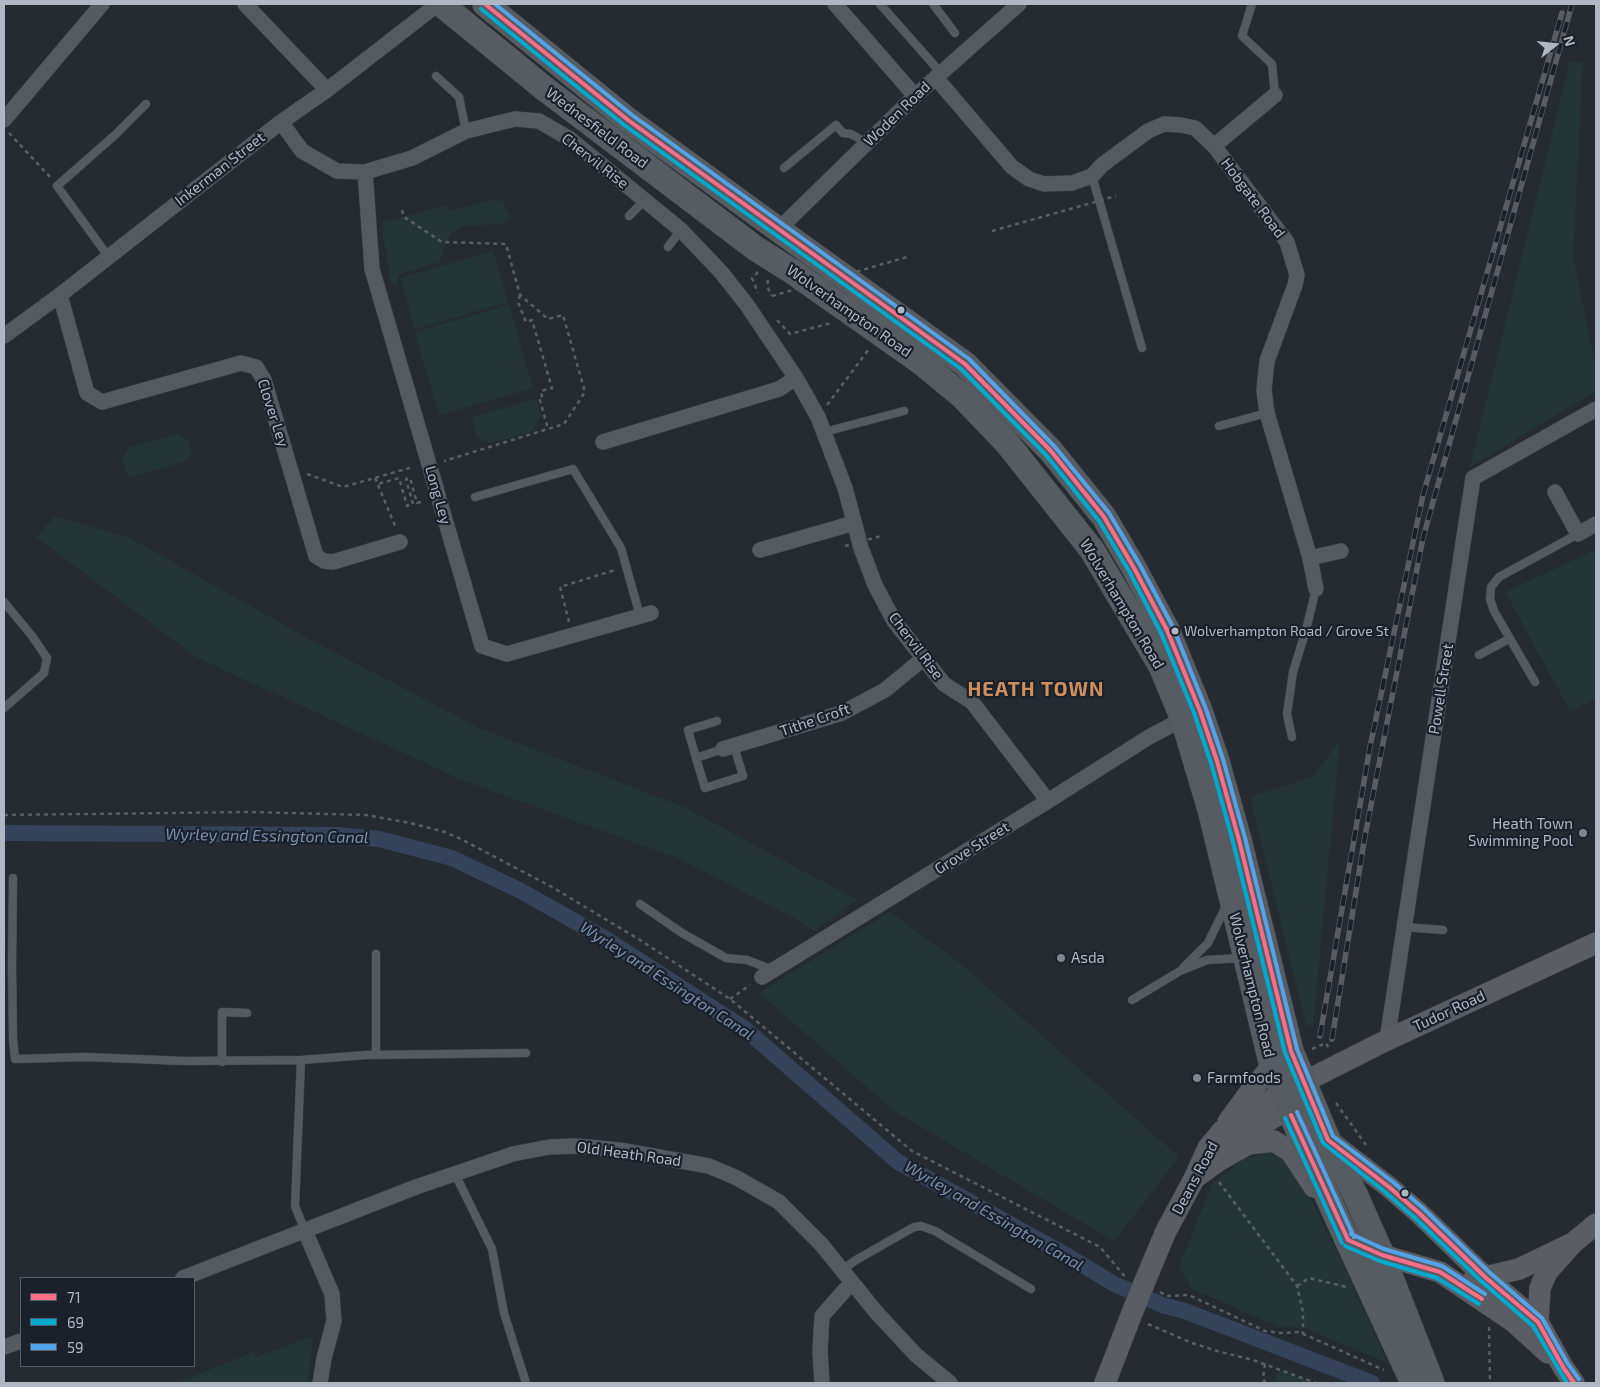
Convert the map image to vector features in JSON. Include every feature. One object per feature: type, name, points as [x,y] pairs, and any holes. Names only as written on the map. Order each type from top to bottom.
[{"type":"main road","name":"Wednesfield Road","points":[[440,4],[545,89],[755,248]]},
{"type":"main road","name":"Wednesfield Road","points":[[485,4],[628,120],[779,229]]},
{"type":"main road","points":[[755,248],[779,229]]},
{"type":"main road","name":"Wolverhampton Road","points":[[779,229],[965,364],[1051,450],[1104,517],[1167,630],[1192,715],[1211,813],[1245,957],[1283,1062]]},
{"type":"main road","name":"Wolverhampton Road","points":[[755,248],[922,363],[962,396],[1007,443],[1092,550],[1192,715],[1217,761],[1269,957],[1283,1062],[1291,1095],[1328,1140],[1382,1255]]},
{"type":"main road","points":[[1291,1095],[1343,1230],[1366,1281],[1398,1325],[1432,1383]]},
{"type":"main road","points":[[1382,1255],[1413,1383]]},
{"type":"street","points":[[4,120],[102,4]]},
{"type":"street","points":[[245,4],[328,90]]},
{"type":"street","name":"Inkerman Street","points":[[4,336],[60,295],[281,122],[328,90],[440,4]]},
{"type":"street","points":[[835,4],[915,96]]},
{"type":"street","name":"Woden Road","points":[[779,229],[915,96],[1019,4]]},
{"type":"street","name":"Hobgate Road","points":[[938,75],[1012,167],[1029,179],[1044,184],[1072,184],[1092,176],[1102,165],[1148,131],[1164,124],[1195,128],[1214,146],[1287,242],[1297,275],[1267,361],[1264,390],[1267,413],[1310,558],[1316,589]]},
{"type":"street","points":[[1214,146],[1275,95]]},
{"type":"street","name":"Chervil Rise","points":[[281,122],[302,150],[337,171],[365,172],[412,158],[466,131],[515,119],[539,121],[570,139],[681,230],[721,272],[742,299],[796,378],[818,417],[845,488],[861,548],[875,586],[894,621],[944,684],[972,702],[1048,801]]},
{"type":"street","name":"Long Ley","points":[[365,172],[372,269],[422,464],[482,646],[507,654],[645,614]]},
{"type":"street","name":"Clover Ley","points":[[60,295],[87,393],[102,402],[241,363],[256,367],[264,380],[316,556],[324,561],[333,562],[400,542]]},
{"type":"street","points":[[603,442],[779,389],[796,378]]},
{"type":"street","name":"Powell Street","points":[[1387,1040],[1473,478],[1596,409]]},
{"type":"street","points":[[1555,492],[1578,534],[1596,524]]},
{"type":"street","points":[[760,550],[854,523]]},
{"type":"street","points":[[1310,558],[1341,551]]},
{"type":"street","name":"Tithe Croft","points":[[728,748],[842,713],[885,690],[924,658]]},
{"type":"street","name":"Grove Street","points":[[768,974],[1149,737],[1192,715]]},
{"type":"street","name":"Tudor Road","points":[[1291,1095],[1337,1066],[1387,1040],[1596,943]]},
{"type":"street","points":[[1222,1130],[1250,1092],[1283,1062]]},
{"type":"street","points":[[1218,1170],[1254,1129],[1291,1095]]},
{"type":"street","name":"Deans Road","points":[[1105,1383],[1166,1232],[1208,1148],[1222,1130],[1291,1095]]},
{"type":"street","name":"Wolverhampton Road","points":[[1328,1140],[1389,1187],[1419,1213],[1485,1277],[1538,1322],[1569,1375]]},
{"type":"street","points":[[1194,1178],[1218,1170],[1248,1144],[1274,1141],[1292,1152],[1323,1204],[1343,1230]]},
{"type":"street","name":"Old Heath Road","points":[[186,1277],[416,1187],[513,1154],[549,1147],[576,1146],[619,1150],[709,1166],[737,1178],[778,1202],[821,1244],[876,1312],[916,1355],[950,1383]]},
{"type":"street","points":[[1355,1194],[1366,1186],[1389,1187]]},
{"type":"street","points":[[1419,1213],[1449,1273],[1485,1277],[1519,1269],[1573,1243],[1594,1230]]},
{"type":"street","name":"Wolverhampton Road","points":[[1343,1230],[1382,1255],[1449,1273],[1514,1322],[1569,1375]]},
{"type":"street","points":[[305,1231],[332,1294],[334,1321],[324,1358],[320,1383]]},
{"type":"street","points":[[1538,1322],[1540,1288],[1543,1280],[1547,1272],[1573,1243]]},
{"type":"street","points":[[822,1383],[820,1351],[822,1316],[852,1282]]},
{"type":"street","points":[[4,1347],[20,1340]]},
{"type":"lane","points":[[880,4],[938,75]]},
{"type":"lane","points":[[933,4],[955,33]]},
{"type":"lane","points":[[1252,4],[1242,36],[1272,64],[1275,95]]},
{"type":"lane","points":[[436,76],[459,97],[466,131]]},
{"type":"lane","points":[[108,256],[57,186],[115,135],[146,104]]},
{"type":"lane","points":[[784,168],[836,125],[844,133],[851,134],[867,143]]},
{"type":"lane","points":[[1092,176],[1142,348]]},
{"type":"lane","points":[[629,216],[645,200]]},
{"type":"lane","points":[[668,247],[681,230]]},
{"type":"lane","points":[[824,432],[904,411]]},
{"type":"lane","points":[[1218,426],[1267,413]]},
{"type":"lane","points":[[475,497],[573,469],[621,548],[626,567],[645,614]]},
{"type":"lane","points":[[1535,682],[1491,605],[1490,593],[1493,583],[1499,577],[1578,534]]},
{"type":"lane","points":[[1292,737],[1287,714],[1293,672],[1316,589]]},
{"type":"lane","points":[[4,602],[32,636],[47,658],[44,673],[4,708]]},
{"type":"lane","points":[[1479,655],[1509,639]]},
{"type":"lane","points":[[696,758],[728,748],[743,776],[705,788],[696,758],[688,730],[717,721]]},
{"type":"lane","points":[[13,878],[13,1030],[15,1059],[86,1057],[222,1062],[301,1060],[376,1055],[526,1053]]},
{"type":"lane","points":[[1180,971],[1208,943],[1230,895]]},
{"type":"lane","points":[[640,904],[682,933],[726,958],[748,960],[768,974]]},
{"type":"lane","points":[[1404,927],[1443,930]]},
{"type":"lane","points":[[376,954],[376,1055]]},
{"type":"lane","points":[[1132,1000],[1180,971],[1208,960],[1269,957]]},
{"type":"lane","points":[[222,1062],[222,1012],[247,1012]]},
{"type":"lane","points":[[301,1060],[295,1206],[305,1231]]},
{"type":"lane","points":[[455,1174],[492,1249],[504,1314],[526,1383]]},
{"type":"lane","points":[[842,1270],[914,1226],[921,1226],[935,1231],[1031,1289]]},
{"type":"path","points":[[4,127],[57,186]]},
{"type":"path","points":[[992,231],[1116,196]]},
{"type":"path","points":[[402,210],[404,217],[442,242],[506,244],[520,295],[518,302],[526,322],[532,320],[552,388],[541,391],[542,396],[539,397],[548,429]]},
{"type":"path","points":[[768,276],[767,286],[772,296],[907,257]]},
{"type":"path","points":[[759,294],[752,278],[756,273],[764,272]]},
{"type":"path","points":[[290,468],[343,487],[441,459],[442,462],[564,424],[585,392],[563,315],[548,319],[520,295]]},
{"type":"path","points":[[776,320],[790,334],[835,322]]},
{"type":"path","points":[[818,417],[870,347]]},
{"type":"path","points":[[375,478],[396,525],[400,542]]},
{"type":"path","points":[[378,484],[399,478],[407,506],[413,504],[406,479],[410,478],[417,503],[425,501]]},
{"type":"path","points":[[845,546],[882,536]]},
{"type":"path","points":[[573,635],[560,587],[626,567]]},
{"type":"path","points":[[4,815],[250,812],[366,815],[445,832],[552,887],[640,940],[730,999],[912,1151],[1100,1247],[1124,1278],[1133,1281]]},
{"type":"path","points":[[730,999],[768,974]]},
{"type":"path","points":[[1283,1062],[1326,1043],[1337,1066]]},
{"type":"path","points":[[1334,1101],[1368,1147]]},
{"type":"path","points":[[1218,1170],[1297,1286],[1304,1312],[1303,1334]]},
{"type":"path","points":[[1297,1286],[1309,1278],[1346,1287],[1366,1281]]},
{"type":"path","points":[[1159,1292],[1168,1296],[1189,1295],[1265,1330],[1281,1333],[1300,1332],[1388,1372]]},
{"type":"path","points":[[1131,1315],[1192,1343],[1265,1364],[1316,1383]]},
{"type":"path","points":[[1489,1325],[1490,1383]]},
{"type":"path","points":[[1265,1364],[1263,1378],[1265,1383]]},
{"type":"shaded area","points":[[1570,61],[1583,63],[1573,256],[1596,368],[1596,391],[1470,467]]},
{"type":"shaded area","points":[[493,200],[503,201],[511,218],[501,224],[463,226],[452,233],[439,262],[397,275],[398,284],[391,283],[383,235],[383,221],[447,205],[449,211]]},
{"type":"shaded area","points":[[493,251],[508,302],[415,329],[400,278]]},
{"type":"shaded area","points":[[509,305],[533,388],[439,415],[415,332]]},
{"type":"shaded area","points":[[536,399],[541,416],[532,431],[491,443],[477,437],[472,417]]},
{"type":"shaded area","points":[[177,434],[189,440],[192,452],[186,461],[129,478],[122,458],[129,447]]},
{"type":"shaded area","points":[[55,516],[130,538],[300,634],[479,728],[684,807],[857,900],[814,931],[789,915],[677,858],[462,780],[196,657],[36,537]]},
{"type":"shaded area","points":[[1596,550],[1596,698],[1570,711],[1505,592]]},
{"type":"shaded area","points":[[1340,739],[1313,1026],[1306,1025],[1250,797],[1314,776]]},
{"type":"shaded area","points":[[890,912],[960,963],[1179,1157],[1114,1241],[894,1111],[759,993]]},
{"type":"shaded area","points":[[1275,1151],[1288,1159],[1308,1193],[1388,1363],[1302,1327],[1279,1327],[1192,1289],[1179,1267],[1212,1184],[1245,1158]]},
{"type":"shaded area","points":[[313,1336],[308,1383],[176,1383],[254,1352],[256,1357]]},
{"type":"shaded area","points":[[1277,1369],[1310,1381],[1316,1383],[1275,1383]]},
{"type":"waterway","name":"Wyrley and Essington Canal","points":[[4,833],[336,835],[379,839],[452,858],[521,891],[606,939],[745,1029],[898,1162],[1073,1259],[1114,1284],[1162,1305],[1185,1311],[1372,1383]]},
{"type":"railway","points":[[1332,1039],[1365,836],[1423,538],[1572,4]]},
{"type":"railway","points":[[1320,1036],[1370,747],[1423,495],[1562,13]]},
{"type":"transit line","name":"71","points":[[485,4],[628,120],[965,364],[1051,451],[1104,517],[1167,630],[1200,711],[1217,761],[1239,840],[1291,1051],[1328,1140],[1389,1187],[1419,1213],[1485,1277],[1538,1322],[1574,1383]]},
{"type":"transit line","name":"59","points":[[495,4],[632,115],[969,359],[1055,447],[1109,513],[1140,565],[1173,627],[1206,709],[1223,759],[1245,838],[1297,1049],[1333,1136],[1393,1182],[1423,1208],[1489,1272],[1542,1318],[1568,1364],[1579,1379]]},
{"type":"transit line","name":"69","points":[[481,9],[624,125],[961,369],[1046,455],[1099,521],[1129,571],[1161,633],[1194,713],[1211,763],[1233,842],[1285,1053],[1323,1143],[1415,1218],[1481,1281],[1533,1326],[1567,1383]]},
{"type":"transit line","name":"59","points":[[1297,1112],[1354,1237]]},
{"type":"transit line","name":"71","points":[[1291,1115],[1348,1240]]},
{"type":"transit line","name":"69","points":[[1285,1118],[1342,1243]]},
{"type":"transit line","name":"59","points":[[1351,1234],[1384,1249],[1442,1266],[1485,1294]]},
{"type":"transit line","name":"71","points":[[1348,1240],[1382,1255],[1440,1272],[1482,1299]]},
{"type":"transit line","name":"69","points":[[1345,1246],[1380,1261],[1437,1278],[1479,1304]]},
{"type":"place","name":"Wolverhampton Road / Grove St","points":[[1175,631]]},
{"type":"place","name":"Heath Town Swimming Pool","points":[[1583,833]]},
{"type":"place","name":"Asda","points":[[1061,958]]},
{"type":"place","name":"Farmfoods","points":[[1197,1078]]},
{"type":"district","name":"HEATH TOWN","points":[[1036,689]]}]
